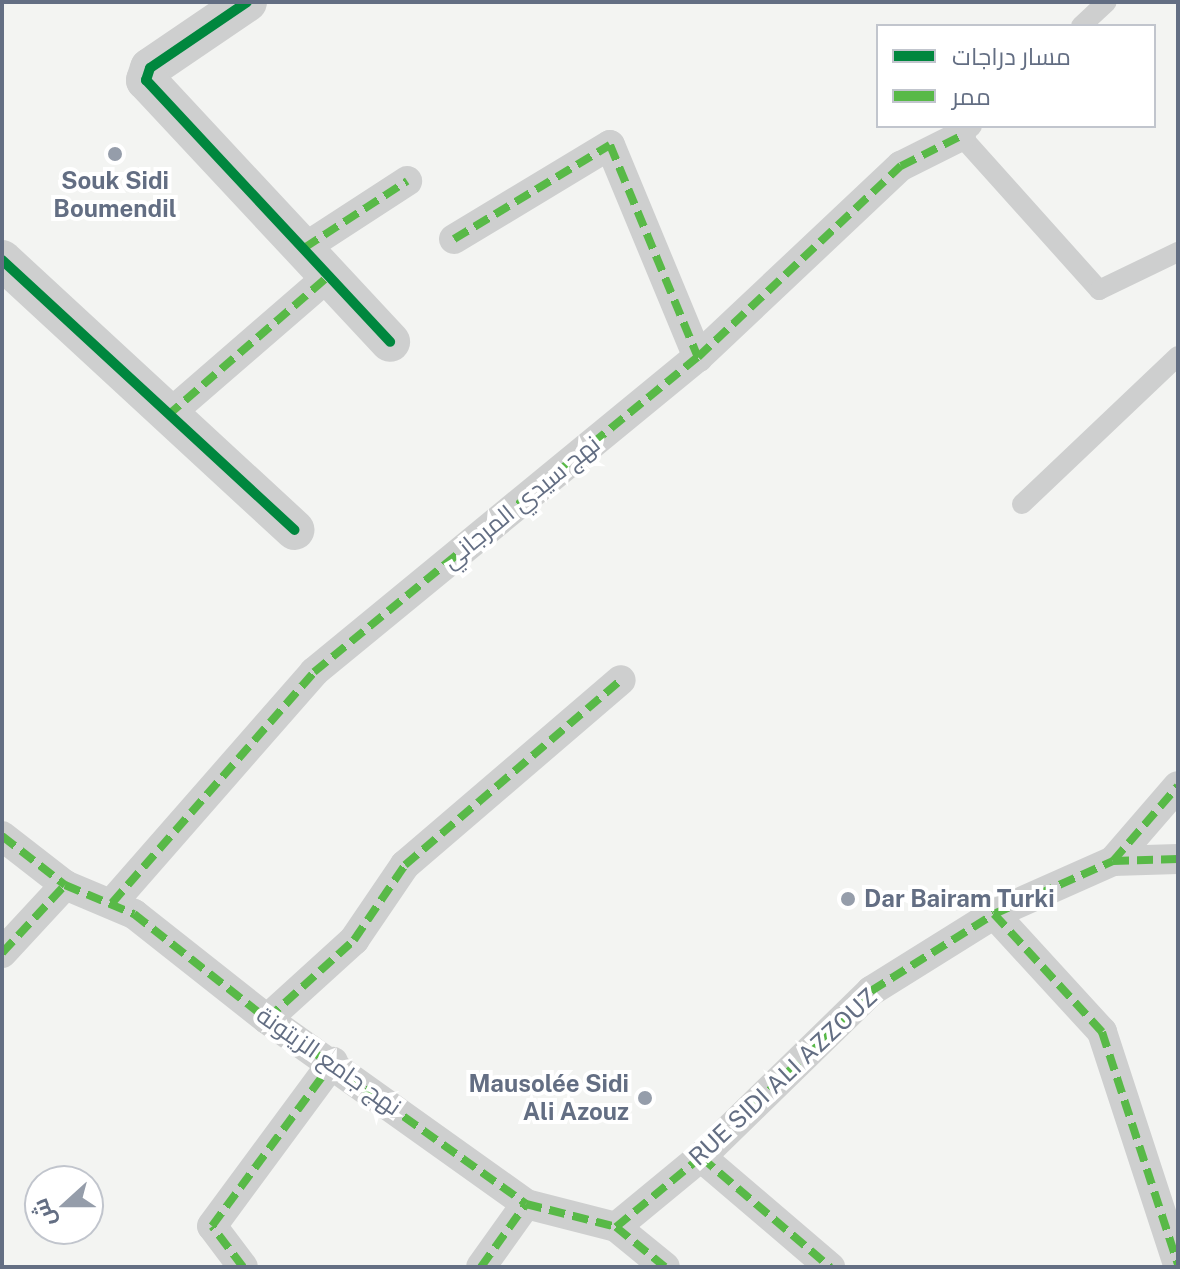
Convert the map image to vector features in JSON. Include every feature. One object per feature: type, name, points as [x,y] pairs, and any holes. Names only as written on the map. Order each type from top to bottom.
[{"type":"street","points":[[247,2],[150,68],[146,80],[390,342]]},
{"type":"street","name":"نهج سيدي المرجاني","points":[[112,903],[314,672],[698,357],[901,166],[966,131]]},
{"type":"street","points":[[454,239],[610,145],[698,357]]},
{"type":"street","points":[[167,416],[317,262],[407,181]]},
{"type":"street","points":[[2,260],[167,416],[295,530]]},
{"type":"street","points":[[267,1019],[354,940],[405,865],[621,680]]},
{"type":"street","points":[[1113,861],[1178,786]]},
{"type":"street","name":"نهج جامع الزيتونة","points":[[2,836],[65,885],[134,914],[267,1019],[333,1062],[526,1204],[616,1227],[665,1267]]},
{"type":"street","name":"RUE SIDI ALI AZZOUZ","points":[[616,1227],[701,1157],[871,991],[994,914],[1113,861],[1178,859]]},
{"type":"street","points":[[2,953],[65,885]]},
{"type":"street","points":[[994,914],[1102,1032],[1178,1265]]},
{"type":"street","points":[[243,1267],[212,1226],[333,1062]]},
{"type":"street","points":[[701,1157],[830,1267]]},
{"type":"street","points":[[481,1267],[526,1204]]},
{"type":"lane","points":[[1083,24],[1107,2]]},
{"type":"lane","points":[[966,131],[1099,290],[1178,252]]},
{"type":"lane","points":[[1022,504],[1178,356]]},
{"type":"marked path","points":[[112,903],[314,672],[698,357],[901,166],[961,136]]},
{"type":"marked path","points":[[454,239],[610,145],[698,357]]},
{"type":"marked path","points":[[304,248],[407,181]]},
{"type":"marked path","points":[[167,416],[330,275]]},
{"type":"marked path","points":[[267,1019],[354,940],[405,865],[621,680]]},
{"type":"marked path","points":[[1113,861],[1178,786]]},
{"type":"marked path","points":[[2,836],[65,885],[134,914],[267,1019],[526,1204],[616,1227],[665,1267]]},
{"type":"marked path","points":[[616,1227],[701,1157],[871,991],[994,914],[1113,861],[1178,859]]},
{"type":"marked path","points":[[2,953],[65,885]]},
{"type":"marked path","points":[[994,914],[1102,1032],[1178,1265]]},
{"type":"marked path","points":[[243,1267],[212,1226],[333,1062]]},
{"type":"marked path","points":[[701,1157],[830,1267]]},
{"type":"marked path","points":[[481,1267],[526,1204]]},
{"type":"cycle path","points":[[247,2],[150,68],[146,80],[390,342]]},
{"type":"cycle path","points":[[2,260],[295,530]]},
{"type":"place","name":"Souk Sidi Boumendil","points":[[115,154]]},
{"type":"place","name":"Dar Bairam Turki","points":[[848,899]]},
{"type":"place","name":"Mausolée Sidi Ali Azouz","points":[[645,1098]]}]
